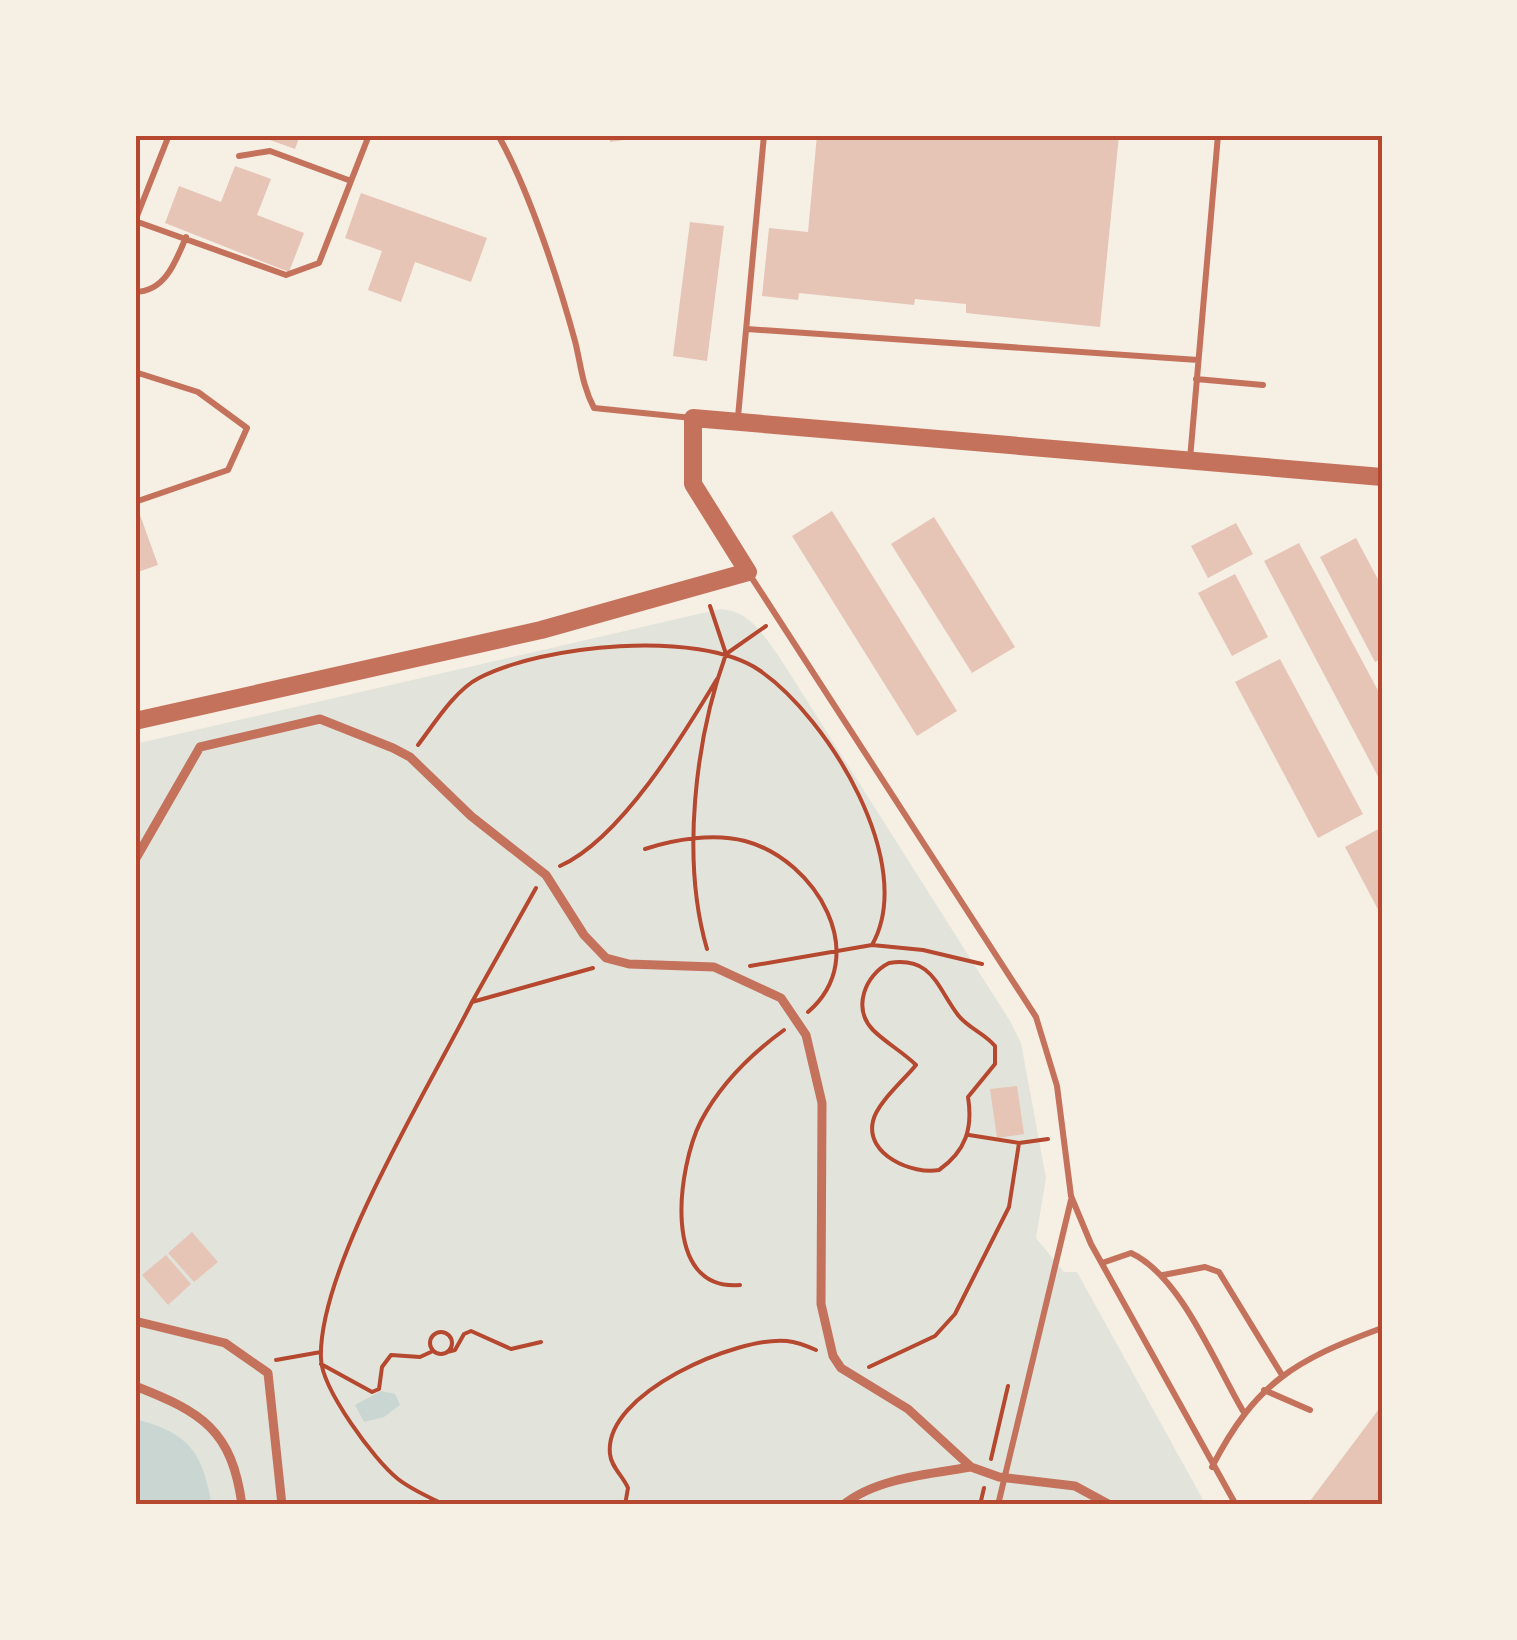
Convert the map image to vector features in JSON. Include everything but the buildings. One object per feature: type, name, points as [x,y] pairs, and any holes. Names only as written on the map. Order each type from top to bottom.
[{"type":"street","points":[[135,721],[540,630],[748,572],[693,484],[693,418],[1382,477]]},
{"type":"street","points":[[135,860],[187,763],[200,747],[320,719],[410,757],[471,816],[544,873],[593,947],[617,962],[714,967],[781,998],[799,1019],[816,1075],[824,1124],[822,1326],[840,1368],[908,1409],[971,1467],[1006,1478],[1076,1486],[1110,1505]]},
{"type":"street","points":[[135,1321],[225,1343],[262,1366],[271,1382],[282,1505]]},
{"type":"street","points":[[135,1386],[214,1426],[230,1451],[242,1505]]},
{"type":"street","points":[[842,1505],[865,1492],[902,1480],[971,1467]]},
{"type":"lane","points":[[169,135],[135,221],[186,236],[286,275],[319,263],[368,135]]},
{"type":"lane","points":[[498,135],[515,168],[575,342],[582,385],[594,408],[693,418]]},
{"type":"lane","points":[[737,422],[764,135]]},
{"type":"lane","points":[[1190,460],[1218,135]]},
{"type":"lane","points":[[239,156],[270,151],[350,181]]},
{"type":"lane","points":[[135,292],[147,292],[161,284],[186,236]]},
{"type":"lane","points":[[747,329],[1198,360]]},
{"type":"lane","points":[[135,372],[198,392],[247,428],[228,470],[135,502]]},
{"type":"lane","points":[[1196,379],[1262,385]]},
{"type":"lane","points":[[748,572],[1036,1016],[1057,1086],[1071,1196],[1102,1263],[1212,1468],[1236,1505]]},
{"type":"lane","points":[[998,1505],[1071,1196]]},
{"type":"lane","points":[[1102,1263],[1131,1253],[1152,1263],[1243,1412]]},
{"type":"lane","points":[[1163,1276],[1205,1268],[1218,1272],[1282,1375]]},
{"type":"lane","points":[[1212,1468],[1243,1412],[1282,1375],[1341,1343],[1382,1328]]},
{"type":"lane","points":[[1264,1390],[1310,1410]]},
{"type":"path","points":[[708,602],[726,654]]},
{"type":"path","points":[[445,1505],[410,1487],[383,1464],[336,1398],[321,1364],[351,1243],[472,1002],[544,873],[586,849],[634,799],[684,736],[726,654],[766,626]]},
{"type":"path","points":[[410,757],[444,713],[482,676],[537,659],[601,650],[679,646],[726,654],[759,670],[790,698],[834,755],[872,821],[886,894],[884,917],[872,946]]},
{"type":"path","points":[[714,967],[702,931],[692,840],[695,791],[717,678]]},
{"type":"path","points":[[872,821],[882,816]]},
{"type":"path","points":[[646,849],[692,840],[748,842],[783,860],[822,902],[839,951],[839,964],[828,991],[752,1057],[721,1090],[701,1122],[688,1159],[682,1224],[688,1258],[704,1277],[740,1285]]},
{"type":"path","points":[[730,974],[872,946],[923,950],[982,964]]},
{"type":"path","points":[[472,1002],[617,962]]},
{"type":"path","points":[[910,962],[928,970],[961,1019],[995,1046],[994,1064],[968,1097],[968,1135],[948,1163],[930,1172],[895,1161],[876,1140],[873,1118],[916,1065],[873,1030],[864,1013],[862,996],[881,967],[910,962]]},
{"type":"path","points":[[968,1135],[1019,1143],[1048,1139]]},
{"type":"path","points":[[851,1374],[915,1348],[935,1336],[955,1314],[1009,1207],[1019,1143]]},
{"type":"path","points":[[433,1351],[429,1341],[440,1331],[452,1340],[447,1352]]},
{"type":"path","points":[[321,1364],[364,1392],[379,1389],[382,1367],[391,1356],[420,1357],[433,1351],[455,1350],[464,1334],[471,1332],[502,1346],[520,1349],[541,1342]]},
{"type":"path","points":[[625,1505],[628,1488],[614,1465],[611,1440],[626,1414],[663,1381],[706,1359],[772,1341],[804,1344],[840,1368]]},
{"type":"path","points":[[262,1366],[321,1352]]},
{"type":"shaded area","points":[[720,609],[747,618],[778,655],[1010,1021],[1021,1043],[1046,1178],[1036,1238],[1064,1272],[1077,1272],[1206,1505],[135,1505],[135,744]]},
{"type":"shaded area","points":[[381,1391],[395,1394],[400,1405],[384,1417],[364,1422],[355,1405]]},
{"type":"shaded area","points":[[135,1419],[168,1431],[190,1447],[203,1471],[212,1505],[135,1505]]}]
